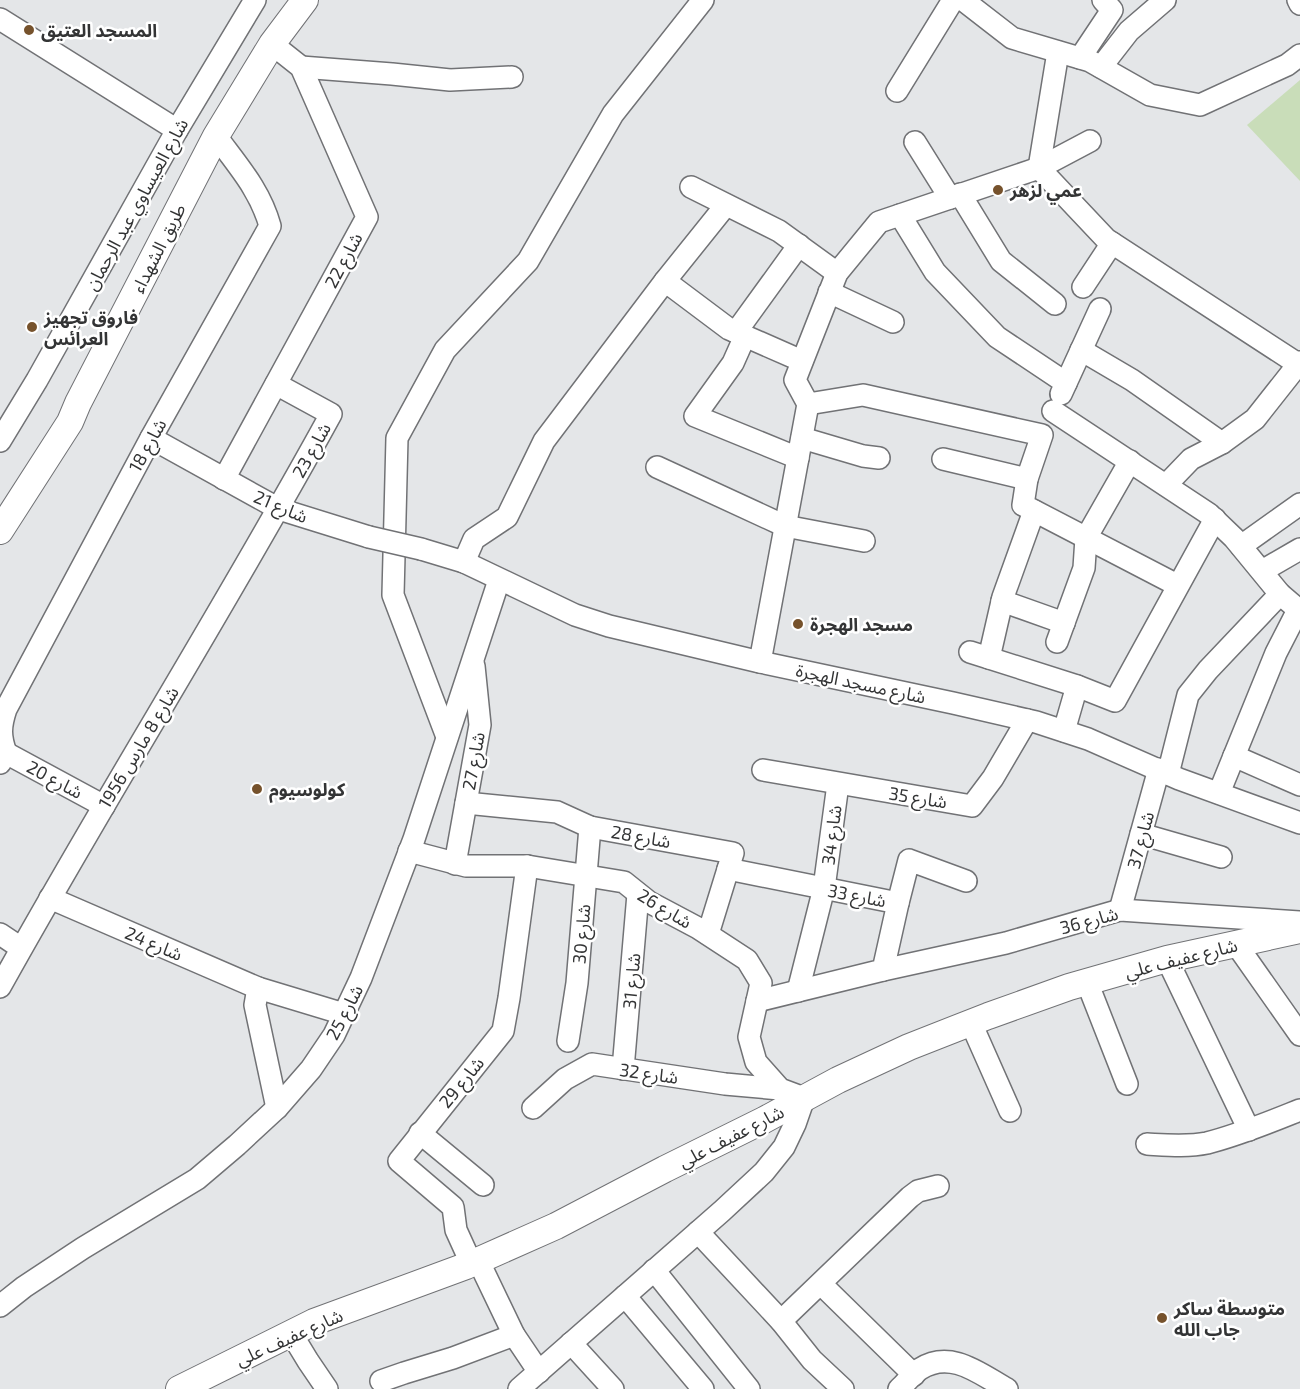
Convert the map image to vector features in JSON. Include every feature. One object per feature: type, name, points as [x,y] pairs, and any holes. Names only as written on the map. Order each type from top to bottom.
[{"type":"main road","name":"طريق الشهداء","points":[[0,531],[70,422],[216,136],[272,44],[305,0]]},
{"type":"main road","name":"شارع عفيف علي","points":[[179,1389],[314,1322],[475,1262],[556,1226],[838,1080],[909,1047],[1069,987],[1167,959],[1300,930]]},
{"type":"street","name":"شارع العيساوي عبد الرحمان","points":[[0,441],[37,380],[177,130],[255,0]]},
{"type":"street","points":[[447,737],[393,595],[397,438],[445,350],[528,261],[613,114],[703,0]]},
{"type":"street","points":[[897,91],[953,0]]},
{"type":"street","points":[[963,0],[1012,38],[1090,61],[1150,95],[1200,105],[1287,65],[1300,55]]},
{"type":"street","points":[[1101,67],[1129,31],[1165,0]]},
{"type":"street","points":[[1298,0],[1300,4]]},
{"type":"street","points":[[1080,58],[1113,3]]},
{"type":"street","points":[[0,19],[177,130]]},
{"type":"street","name":"شارع 22","points":[[224,479],[367,217],[301,68],[272,44]]},
{"type":"street","points":[[1039,168],[1058,51]]},
{"type":"street","points":[[301,68],[450,80],[512,77]]},
{"type":"street","name":"شارع 18","points":[[3,758],[0,725],[6,709],[151,438],[270,226],[266,210],[255,189],[216,136]]},
{"type":"street","points":[[760,662],[808,404],[795,381],[833,283],[879,222],[1039,168],[1090,141]]},
{"type":"street","points":[[915,142],[1001,261],[1055,304]]},
{"type":"street","points":[[1039,168],[1106,239],[1297,371],[1255,419],[1222,443],[1191,459],[1166,485]]},
{"type":"street","points":[[691,187],[779,231],[799,246],[833,283],[893,322]]},
{"type":"street","points":[[464,562],[474,539],[507,517],[544,441],[665,281],[726,205]]},
{"type":"street","points":[[900,215],[934,272],[997,337],[1066,383]]},
{"type":"street","points":[[1083,288],[1112,243]]},
{"type":"street","points":[[799,246],[740,334],[734,363],[695,416],[800,448],[879,458]]},
{"type":"street","points":[[665,281],[729,329],[802,361]]},
{"type":"street","points":[[1100,309],[1042,435],[1027,478],[1023,505],[1177,585]]},
{"type":"street","points":[[1081,350],[1132,381],[1222,443]]},
{"type":"street","name":"شارع 23","points":[[276,384],[331,414],[279,508]]},
{"type":"street","points":[[808,404],[863,395],[1042,435]]},
{"type":"street","points":[[1053,411],[1209,514],[1241,546],[1280,594],[1299,610],[1276,653],[1219,793]]},
{"type":"street","name":"شارع 21","points":[[151,438],[279,508],[369,537],[421,549]]},
{"type":"street","points":[[943,459],[1027,478]]},
{"type":"street","points":[[1002,601],[1060,633],[1084,568],[1086,538],[1130,461]]},
{"type":"street","points":[[657,467],[785,526],[864,541]]},
{"type":"street","points":[[1241,546],[1300,504]]},
{"type":"street","name":"شارع 8 مارس 1956","points":[[0,987],[279,508]]},
{"type":"street","points":[[1034,511],[980,655],[1077,686],[1115,701],[1215,519]]},
{"type":"street","name":"شارع مسجد الهجرة","points":[[421,549],[464,562],[575,615],[609,626],[760,662],[1027,720],[1064,731],[1163,772],[1300,823]]},
{"type":"street","points":[[1262,571],[1300,549]]},
{"type":"street","name":"شارع 25","points":[[0,1306],[24,1287],[83,1248],[197,1179],[277,1108],[311,1069],[334,1035],[361,978],[409,851],[499,579]]},
{"type":"street","name":"شارع 37","points":[[1120,909],[1141,834],[1188,695],[1208,670],[1280,594]]},
{"type":"street","name":"شارع 27","points":[[454,864],[480,725],[473,658]]},
{"type":"street","points":[[1064,731],[1077,686]]},
{"type":"street","name":"شارع 35","points":[[763,770],[972,806],[993,778],[1027,720]]},
{"type":"street","points":[[1234,756],[1300,785]]},
{"type":"street","name":"شارع 20","points":[[3,758],[104,806]]},
{"type":"street","name":"شارع 34","points":[[798,991],[824,888],[838,784]]},
{"type":"street","name":"شارع 28","points":[[466,803],[557,812],[590,827],[734,853],[729,869]]},
{"type":"street","name":"شارع 30","points":[[568,1041],[577,983],[590,827]]},
{"type":"street","points":[[1141,834],[1221,857]]},
{"type":"street","name":"شارع 26","points":[[409,851],[466,866],[527,866],[624,882],[649,902],[708,934],[747,960],[761,983],[749,1037],[756,1062],[780,1089],[804,1098]]},
{"type":"street","points":[[898,903],[909,860],[966,880]]},
{"type":"street","name":"شارع 29","points":[[475,1262],[456,1230],[453,1207],[399,1161],[503,1031],[527,866]]},
{"type":"street","points":[[708,934],[729,869]]},
{"type":"street","name":"شارع 33","points":[[729,869],[898,903],[883,970]]},
{"type":"street","name":"شارع 31","points":[[623,1069],[638,894]]},
{"type":"street","name":"شارع 24","points":[[50,898],[258,988],[344,1014]]},
{"type":"street","name":"شارع 36","points":[[883,970],[1006,943],[1120,909],[1300,922]]},
{"type":"street","points":[[0,934],[21,948]]},
{"type":"street","points":[[1236,944],[1300,1035]]},
{"type":"street","points":[[1167,959],[1249,1130]]},
{"type":"street","points":[[757,1001],[883,970]]},
{"type":"street","points":[[1088,982],[1127,1084]]},
{"type":"street","points":[[258,988],[255,1005],[277,1108]]},
{"type":"street","points":[[971,1023],[1010,1111]]},
{"type":"street","name":"شارع 32","points":[[533,1108],[565,1079],[592,1064],[725,1084],[780,1089]]},
{"type":"street","points":[[475,1262],[514,1335],[527,1384],[764,1172],[784,1147],[804,1098]]},
{"type":"street","points":[[1147,1144],[1205,1143],[1249,1130],[1300,1110]]},
{"type":"street","points":[[420,1133],[483,1185]]},
{"type":"street","points":[[781,1321],[910,1197],[918,1191],[938,1186]]},
{"type":"street","points":[[698,1232],[781,1321],[812,1360],[843,1389]]},
{"type":"street","points":[[654,1270],[749,1389]]},
{"type":"street","points":[[820,1284],[915,1374]]},
{"type":"street","points":[[625,1296],[703,1389]]},
{"type":"street","points":[[291,1333],[327,1389]]},
{"type":"street","points":[[381,1382],[514,1335]]},
{"type":"street","points":[[571,1343],[613,1389]]},
{"type":"street","points":[[899,1389],[920,1369],[945,1361],[959,1363],[995,1386]]},
{"type":"green space","points":[[1300,80],[1300,181],[1247,125]]},
{"type":"place","name":"المسجد العتيق","points":[[29,30]]},
{"type":"place","name":"عمي لزهر","points":[[998,190]]},
{"type":"place","name":"فاروق تجهيز العرائس","points":[[32,327]]},
{"type":"place","name":"مسجد الهجرة","points":[[798,624]]},
{"type":"place","name":"كولوسيوم","points":[[257,789]]},
{"type":"place","name":"متوسطة ساكر جاب الله","points":[[1162,1318]]}]
